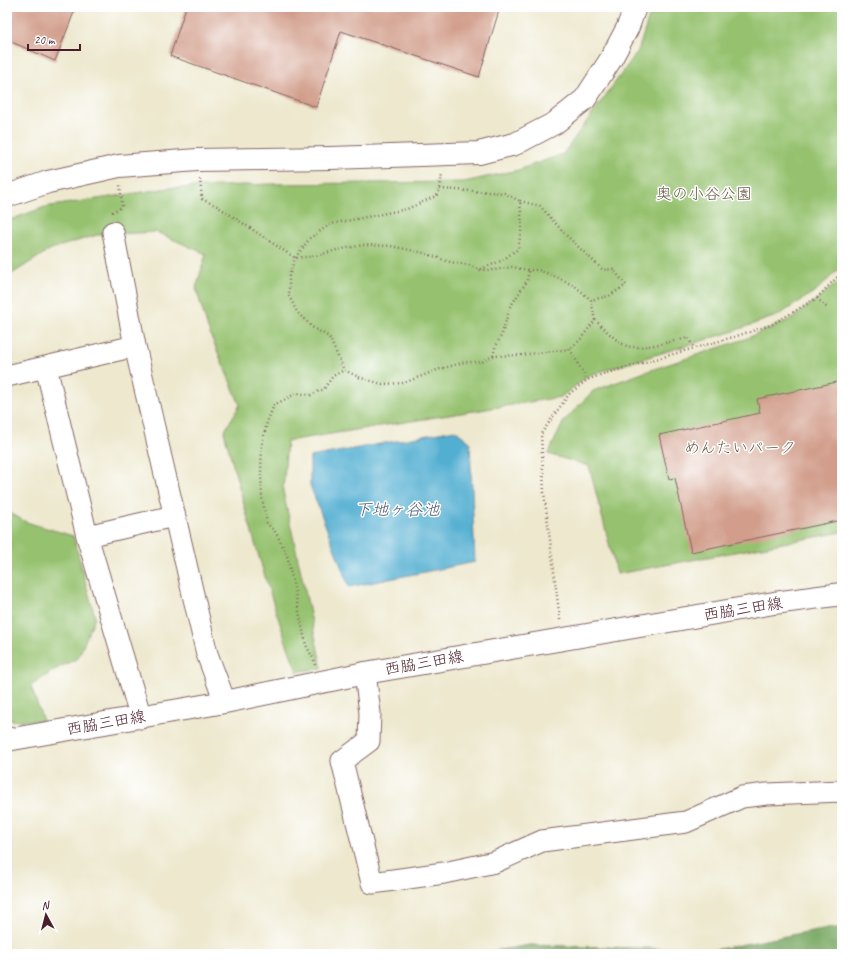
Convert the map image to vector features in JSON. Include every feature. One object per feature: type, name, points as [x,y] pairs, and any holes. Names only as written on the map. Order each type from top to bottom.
[{"type":"main road","points":[[7,196],[48,182],[119,166],[197,160],[444,155],[479,153],[515,144],[556,123],[585,99],[611,59],[628,27],[635,7]]},
{"type":"main road","name":"西脇三田線","points":[[7,740],[141,718],[365,673],[774,603],[842,594]]},
{"type":"street","points":[[111,223],[135,346],[174,516],[207,654],[225,702]]},
{"type":"street","points":[[7,376],[135,346]]},
{"type":"street","points":[[46,367],[87,536],[141,718]]},
{"type":"street","points":[[87,536],[174,516]]},
{"type":"street","points":[[365,673],[370,713],[369,741],[342,761],[372,883],[444,873],[495,862],[542,841],[686,822],[742,797],[767,794],[842,791]]},
{"type":"path","points":[[444,155],[440,189],[436,196],[407,209],[331,224],[310,238],[296,258],[289,276],[289,296],[297,312],[312,327],[329,337],[344,370],[361,378],[382,384],[404,384],[437,370],[465,362],[482,362],[492,356],[521,355],[570,349],[580,340],[595,320]]},
{"type":"path","points":[[197,160],[202,199],[217,206],[296,258],[315,256],[363,245],[391,246],[424,253],[450,262],[468,265],[479,270],[495,270],[512,267],[539,270],[576,287],[591,300],[595,320],[627,346],[642,347],[688,338],[694,348]]},
{"type":"path","points":[[111,223],[122,207],[119,166]]},
{"type":"path","points":[[440,189],[504,193],[520,201],[540,206],[566,235],[594,262],[603,270],[613,269],[626,285],[609,296],[591,300]]},
{"type":"path","points":[[479,270],[500,261],[518,249],[522,226],[520,201]]},
{"type":"path","points":[[492,356],[502,334],[510,307],[527,281],[529,270]]},
{"type":"path","points":[[562,640],[544,492],[541,434],[569,394],[587,380],[603,374],[771,325],[818,298],[842,272]]},
{"type":"path","points":[[818,298],[828,310]]},
{"type":"path","points":[[570,349],[587,380]]},
{"type":"path","points":[[317,683],[314,660],[306,645],[287,555],[276,534],[267,523],[262,498],[262,444],[267,422],[274,405],[297,393],[311,395],[324,389],[333,376],[344,370]]},
{"type":"green space","name":"奥の小谷公園","points":[[652,7],[842,7],[842,266],[817,290],[779,315],[731,332],[589,375],[561,397],[287,441],[283,491],[322,668],[297,672],[267,583],[224,432],[240,405],[208,329],[196,288],[206,254],[156,232],[97,235],[51,249],[7,277],[7,221],[45,207],[169,188],[271,184],[464,182],[518,170],[563,154],[638,51]]},
{"type":"green space","name":"めんたいパーク","points":[[842,276],[842,532],[617,574],[589,466],[548,454],[564,421],[593,391],[745,339],[793,318],[836,284]]},
{"type":"green space","points":[[7,511],[26,522],[73,536],[95,617],[78,658],[56,669],[31,686],[43,721],[7,720]]},
{"type":"green space","points":[[827,928],[842,928],[842,954],[475,954],[530,945],[714,950]]},
{"type":"water","name":"下地ヶ谷池","points":[[455,430],[470,442],[475,562],[349,587],[310,485],[310,457]]},
{"type":"building","points":[[12,7],[76,7],[55,61],[7,40],[7,18]]},
{"type":"building","points":[[186,7],[500,7],[479,77],[341,31],[316,107],[170,56]]},
{"type":"building","name":"めんたいパーク","points":[[842,381],[842,520],[691,552],[675,478],[669,479],[659,435],[760,413],[757,399]]}]
